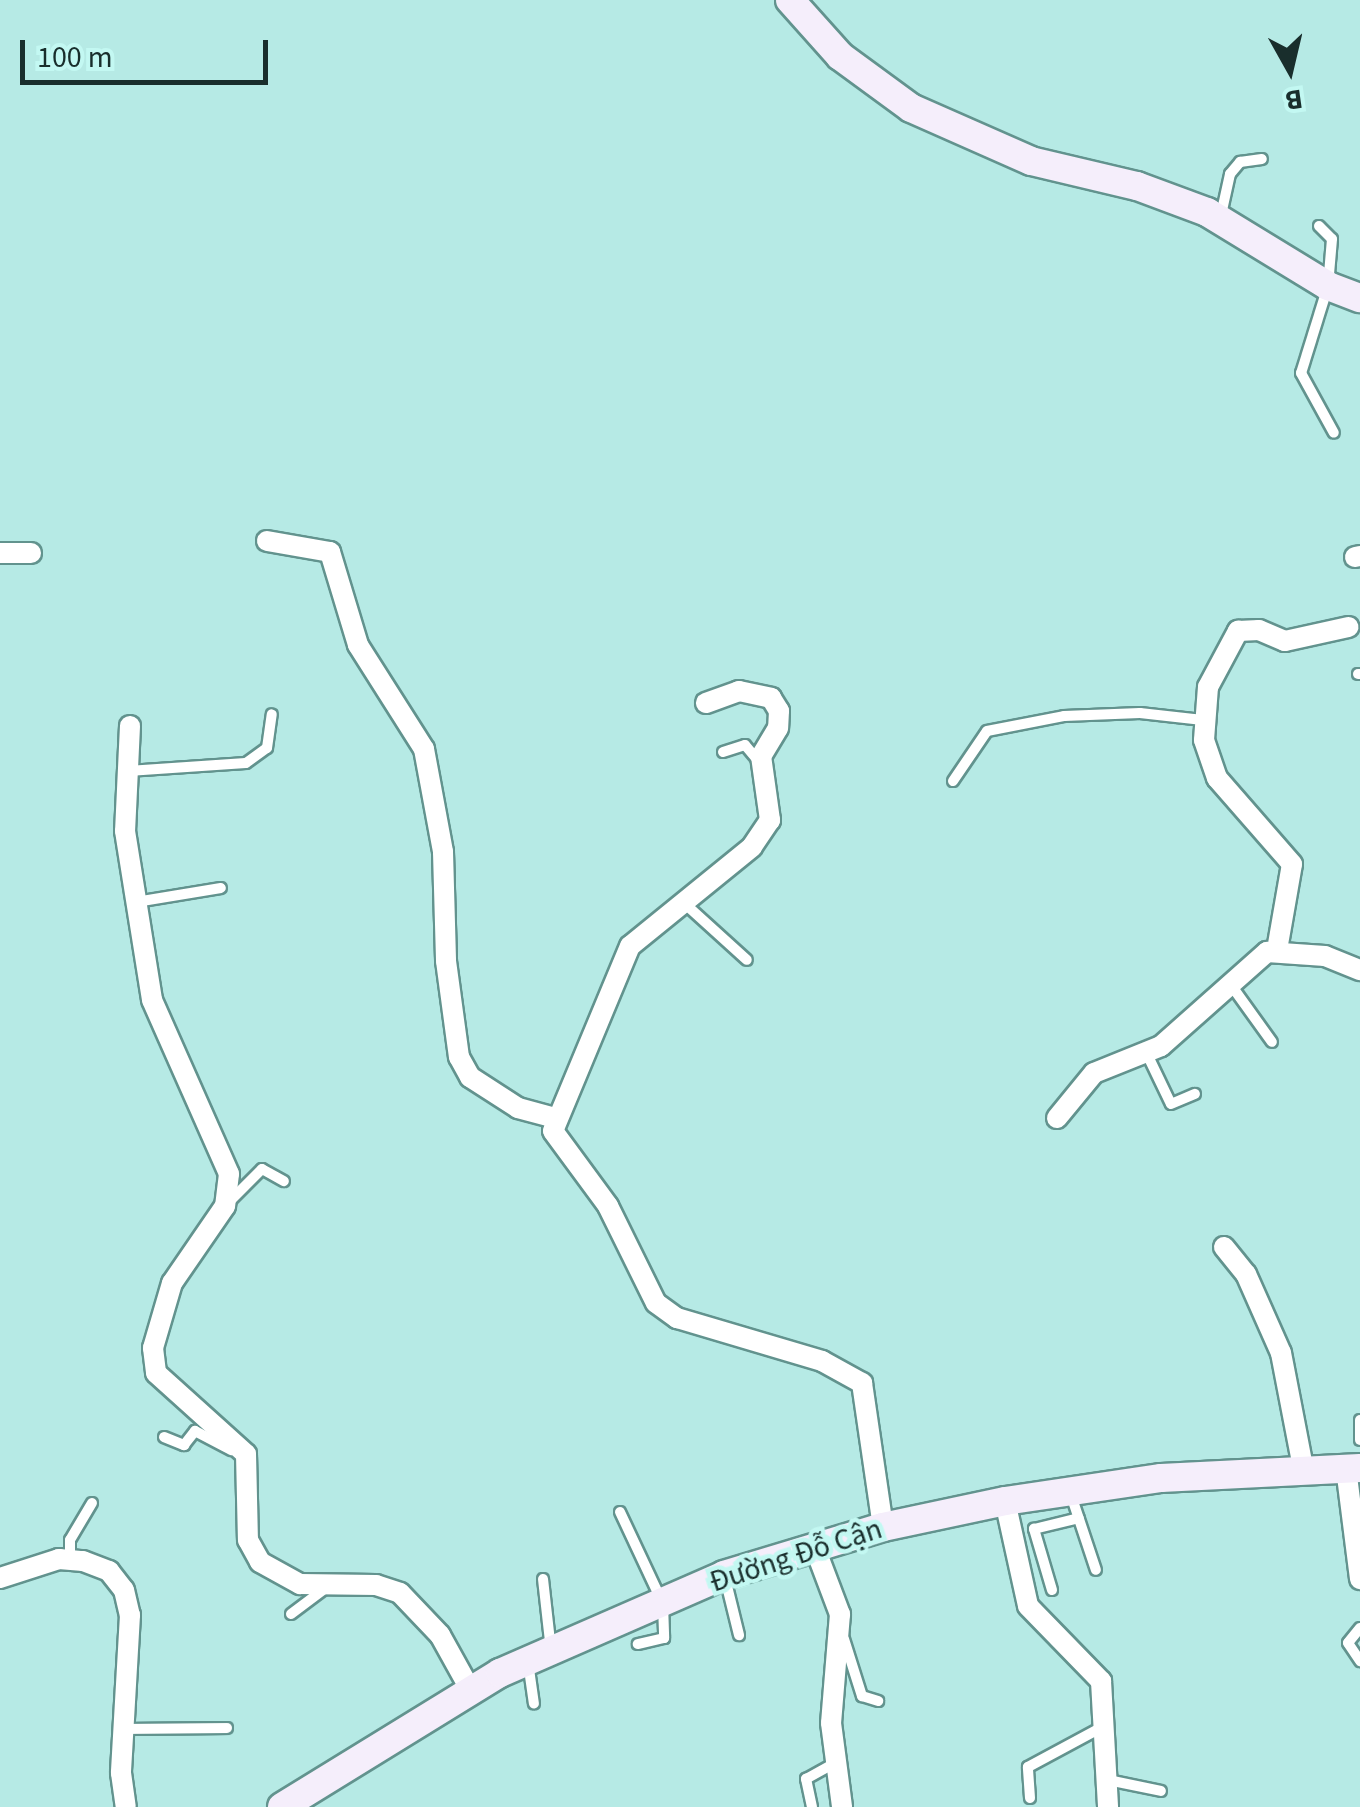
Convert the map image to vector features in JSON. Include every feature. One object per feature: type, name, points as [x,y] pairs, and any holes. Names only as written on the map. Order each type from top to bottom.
[{"type":"main road","points":[[790,0],[840,56],[911,108],[1030,161],[1137,186],[1220,220],[1328,286],[1360,298]]},
{"type":"main road","name":"Đường Đỗ Cận","points":[[282,1807],[471,1691],[539,1656],[724,1575],[883,1527],[1005,1501],[1074,1504],[1303,1466],[1353,1468]]},
{"type":"street","points":[[267,541],[330,552],[358,645],[422,743],[443,852],[446,960],[458,1057],[470,1078],[518,1108],[556,1118]]},
{"type":"street","points":[[0,553],[31,553]]},
{"type":"street","points":[[1277,950],[1292,864],[1217,778],[1203,720],[1214,669],[1238,631],[1259,630],[1285,642],[1348,627]]},
{"type":"street","points":[[706,703],[739,691],[770,698],[780,719],[764,746],[763,768],[770,804],[764,834],[621,961],[556,1118],[558,1146],[608,1206],[656,1304],[677,1318],[822,1361],[862,1382],[883,1527]]},
{"type":"street","points":[[130,726],[125,830],[156,1013],[225,1156],[226,1206],[172,1282],[152,1360],[165,1385],[246,1454],[251,1552],[300,1584],[376,1586],[400,1593],[440,1635],[471,1691]]},
{"type":"street","points":[[1058,1118],[1094,1073],[1146,1054],[1277,950],[1325,956],[1360,970]]},
{"type":"street","points":[[1224,1247],[1246,1274],[1281,1353],[1303,1466]]},
{"type":"street","points":[[1353,1468],[1360,1579]]},
{"type":"street","points":[[1005,1501],[1028,1606],[1101,1681],[1108,1807]]},
{"type":"street","points":[[815,1548],[840,1628],[831,1723],[842,1807]]},
{"type":"street","points":[[0,1578],[70,1560],[110,1571],[124,1590],[130,1614],[121,1773],[126,1807]]},
{"type":"lane","points":[[1220,220],[1230,174],[1240,162],[1262,159]]},
{"type":"lane","points":[[1318,226],[1332,239],[1328,286],[1301,373],[1334,433]]},
{"type":"lane","points":[[953,781],[986,731],[1064,716],[1140,713],[1203,720]]},
{"type":"lane","points":[[127,771],[246,763],[267,748],[272,714]]},
{"type":"lane","points":[[723,752],[746,744],[763,768]]},
{"type":"lane","points":[[136,902],[221,888]]},
{"type":"lane","points":[[683,902],[747,960]]},
{"type":"lane","points":[[1230,984],[1272,1042]]},
{"type":"lane","points":[[1146,1054],[1170,1104],[1195,1094]]},
{"type":"lane","points":[[226,1206],[262,1169],[284,1182]]},
{"type":"lane","points":[[1360,1420],[1360,1440]]},
{"type":"lane","points":[[164,1437],[184,1446],[195,1431],[246,1454]]},
{"type":"lane","points":[[70,1560],[70,1540],[92,1504]]},
{"type":"lane","points":[[1052,1590],[1034,1529],[1074,1504],[1096,1570]]},
{"type":"lane","points":[[620,1512],[663,1604],[664,1638],[638,1644]]},
{"type":"lane","points":[[724,1575],[739,1635]]},
{"type":"lane","points":[[534,1704],[543,1579]]},
{"type":"lane","points":[[291,1614],[328,1586]]},
{"type":"lane","points":[[840,1628],[859,1690],[878,1700]]},
{"type":"lane","points":[[1360,1628],[1348,1642],[1360,1662]]},
{"type":"lane","points":[[1030,1798],[1028,1767],[1105,1726]]},
{"type":"lane","points":[[126,1729],[227,1728]]},
{"type":"lane","points":[[812,1807],[806,1779],[836,1762]]},
{"type":"lane","points":[[1106,1780],[1160,1791]]}]
